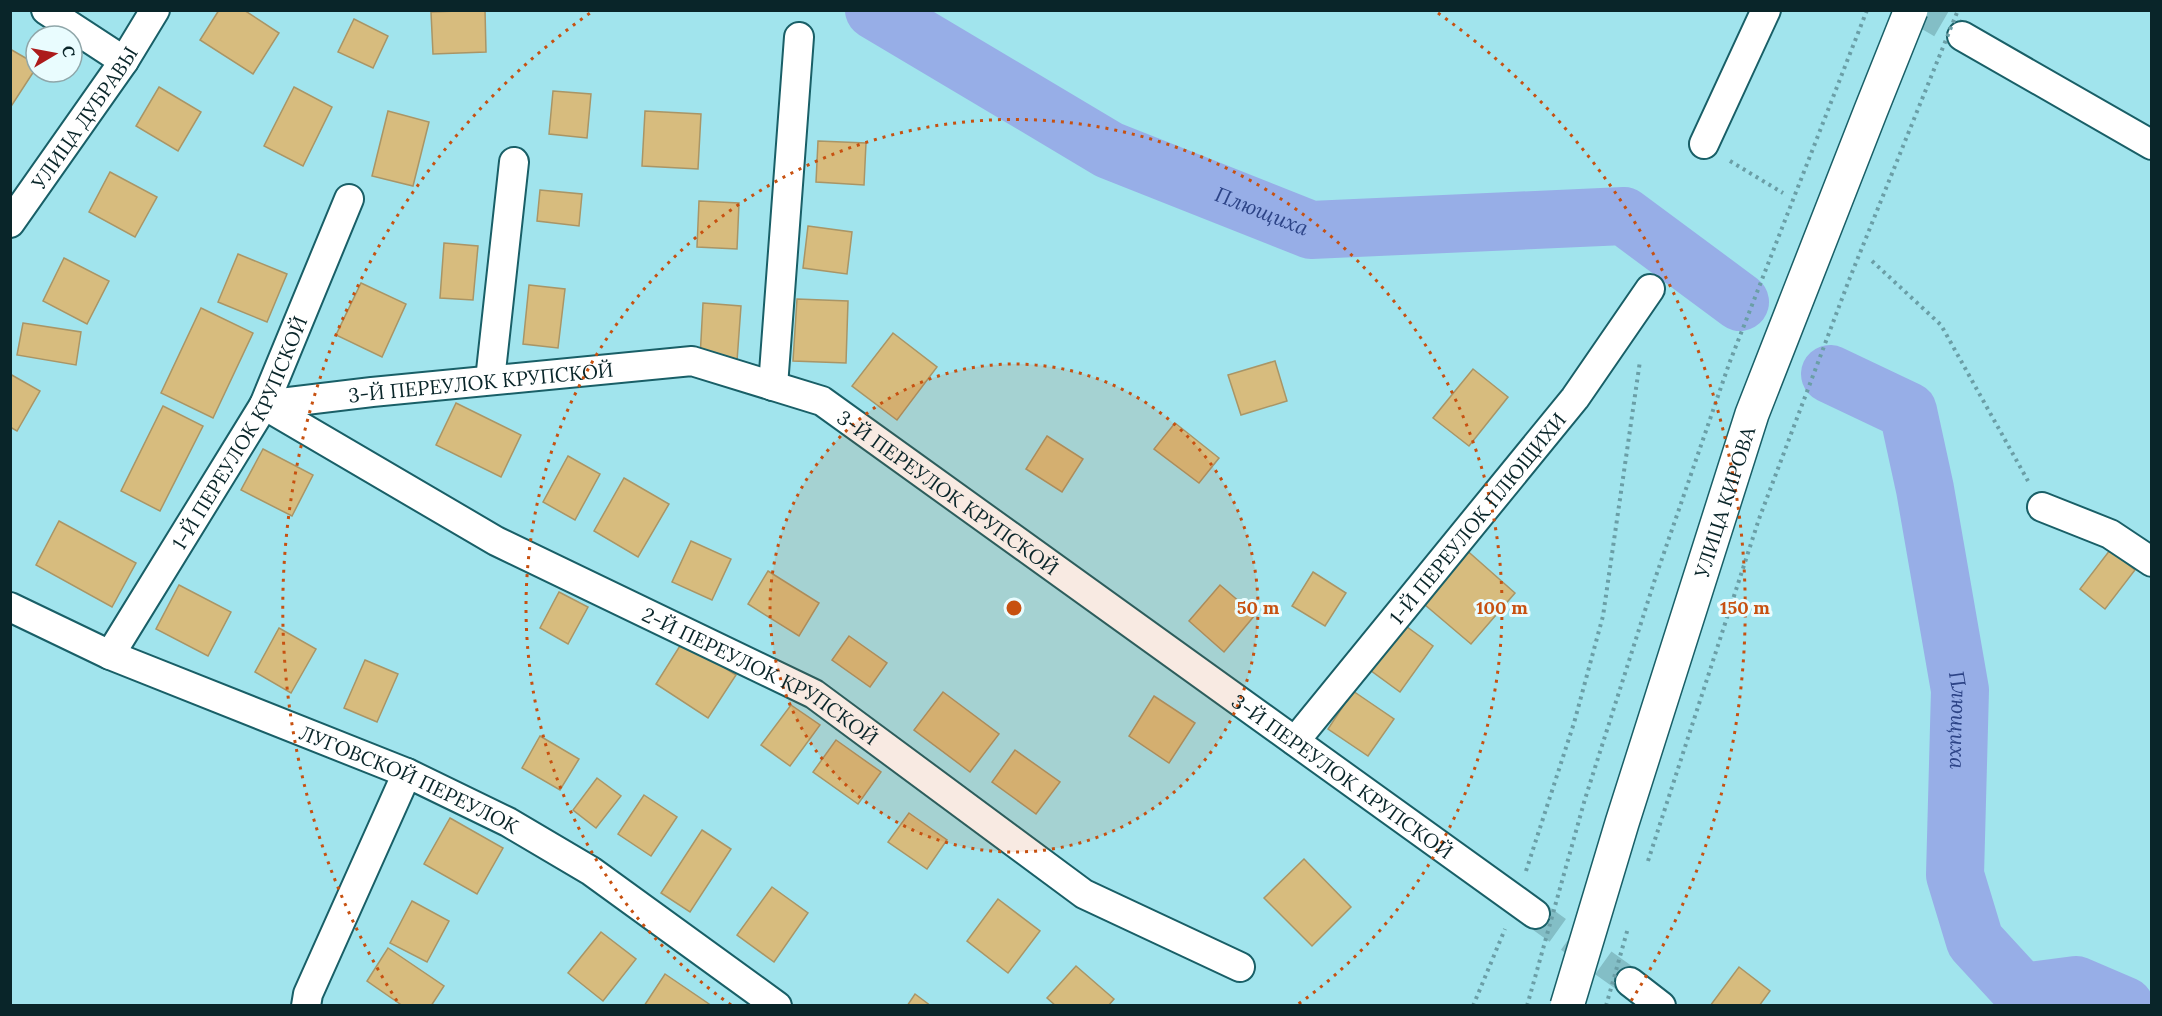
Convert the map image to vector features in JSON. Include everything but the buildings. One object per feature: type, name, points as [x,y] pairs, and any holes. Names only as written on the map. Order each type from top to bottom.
[{"type":"main road","name":"УЛИЦА КИРОВА","points":[[1567,1005],[1622,823],[1752,414],[1911,10]]},
{"type":"street","points":[[46,10],[124,61]]},
{"type":"street","name":"УЛИЦА ДУБРАВЫ","points":[[10,223],[124,61],[155,10]]},
{"type":"street","points":[[1704,144],[1766,10]]},
{"type":"street","points":[[1960,23],[2151,145]]},
{"type":"street","points":[[773,386],[799,37]]},
{"type":"street","points":[[490,380],[514,162]]},
{"type":"street","name":"1-Й ПЕРЕУЛОК КРУПСКОЙ","points":[[110,655],[264,405],[349,199]]},
{"type":"street","name":"1-Й ПЕРЕУЛОК ПЛЮЩИХИ","points":[[1295,741],[1575,398],[1650,289]]},
{"type":"street","name":"3-Й ПЕРЕУЛОК КРУПСКОЙ","points":[[264,405],[692,361],[822,401],[1526,907]]},
{"type":"street","name":"2-Й ПЕРЕУЛОК КРУПСКОЙ","points":[[264,405],[496,541],[814,694],[1084,894],[1240,967]]},
{"type":"street","points":[[2042,507],[2110,534],[2151,562]]},
{"type":"street","name":"ЛУГОВСКОЙ ПЕРЕУЛОК","points":[[10,607],[110,655],[407,773],[508,822],[591,871],[777,1005]]},
{"type":"street","points":[[306,1005],[308,994],[407,773]]},
{"type":"street","points":[[1630,981],[1661,1005]]},
{"type":"path","points":[[1645,870],[1759,519],[1853,269],[1960,23]]},
{"type":"path","points":[[1704,144],[1783,193]]},
{"type":"path","points":[[1872,261],[1941,325],[2042,507]]},
{"type":"path","points":[[1473,1005],[1496,954],[1526,907],[1603,616],[1640,357]]},
{"type":"path","points":[[1606,1005],[1629,926]]},
{"type":"waterway","name":"Плющиха","points":[[874,10],[1109,150],[1311,230],[1624,216],[1740,302]]},
{"type":"waterway","name":"Плющиха","points":[[1830,374],[1908,411],[1925,489],[1960,690],[1955,875],[1975,941],[2022,992],[2076,985],[2125,1006]]},
{"type":"tunnel","points":[[1917,10],[1962,36]]},
{"type":"tunnel","points":[[1535,914],[1630,982]]}]
